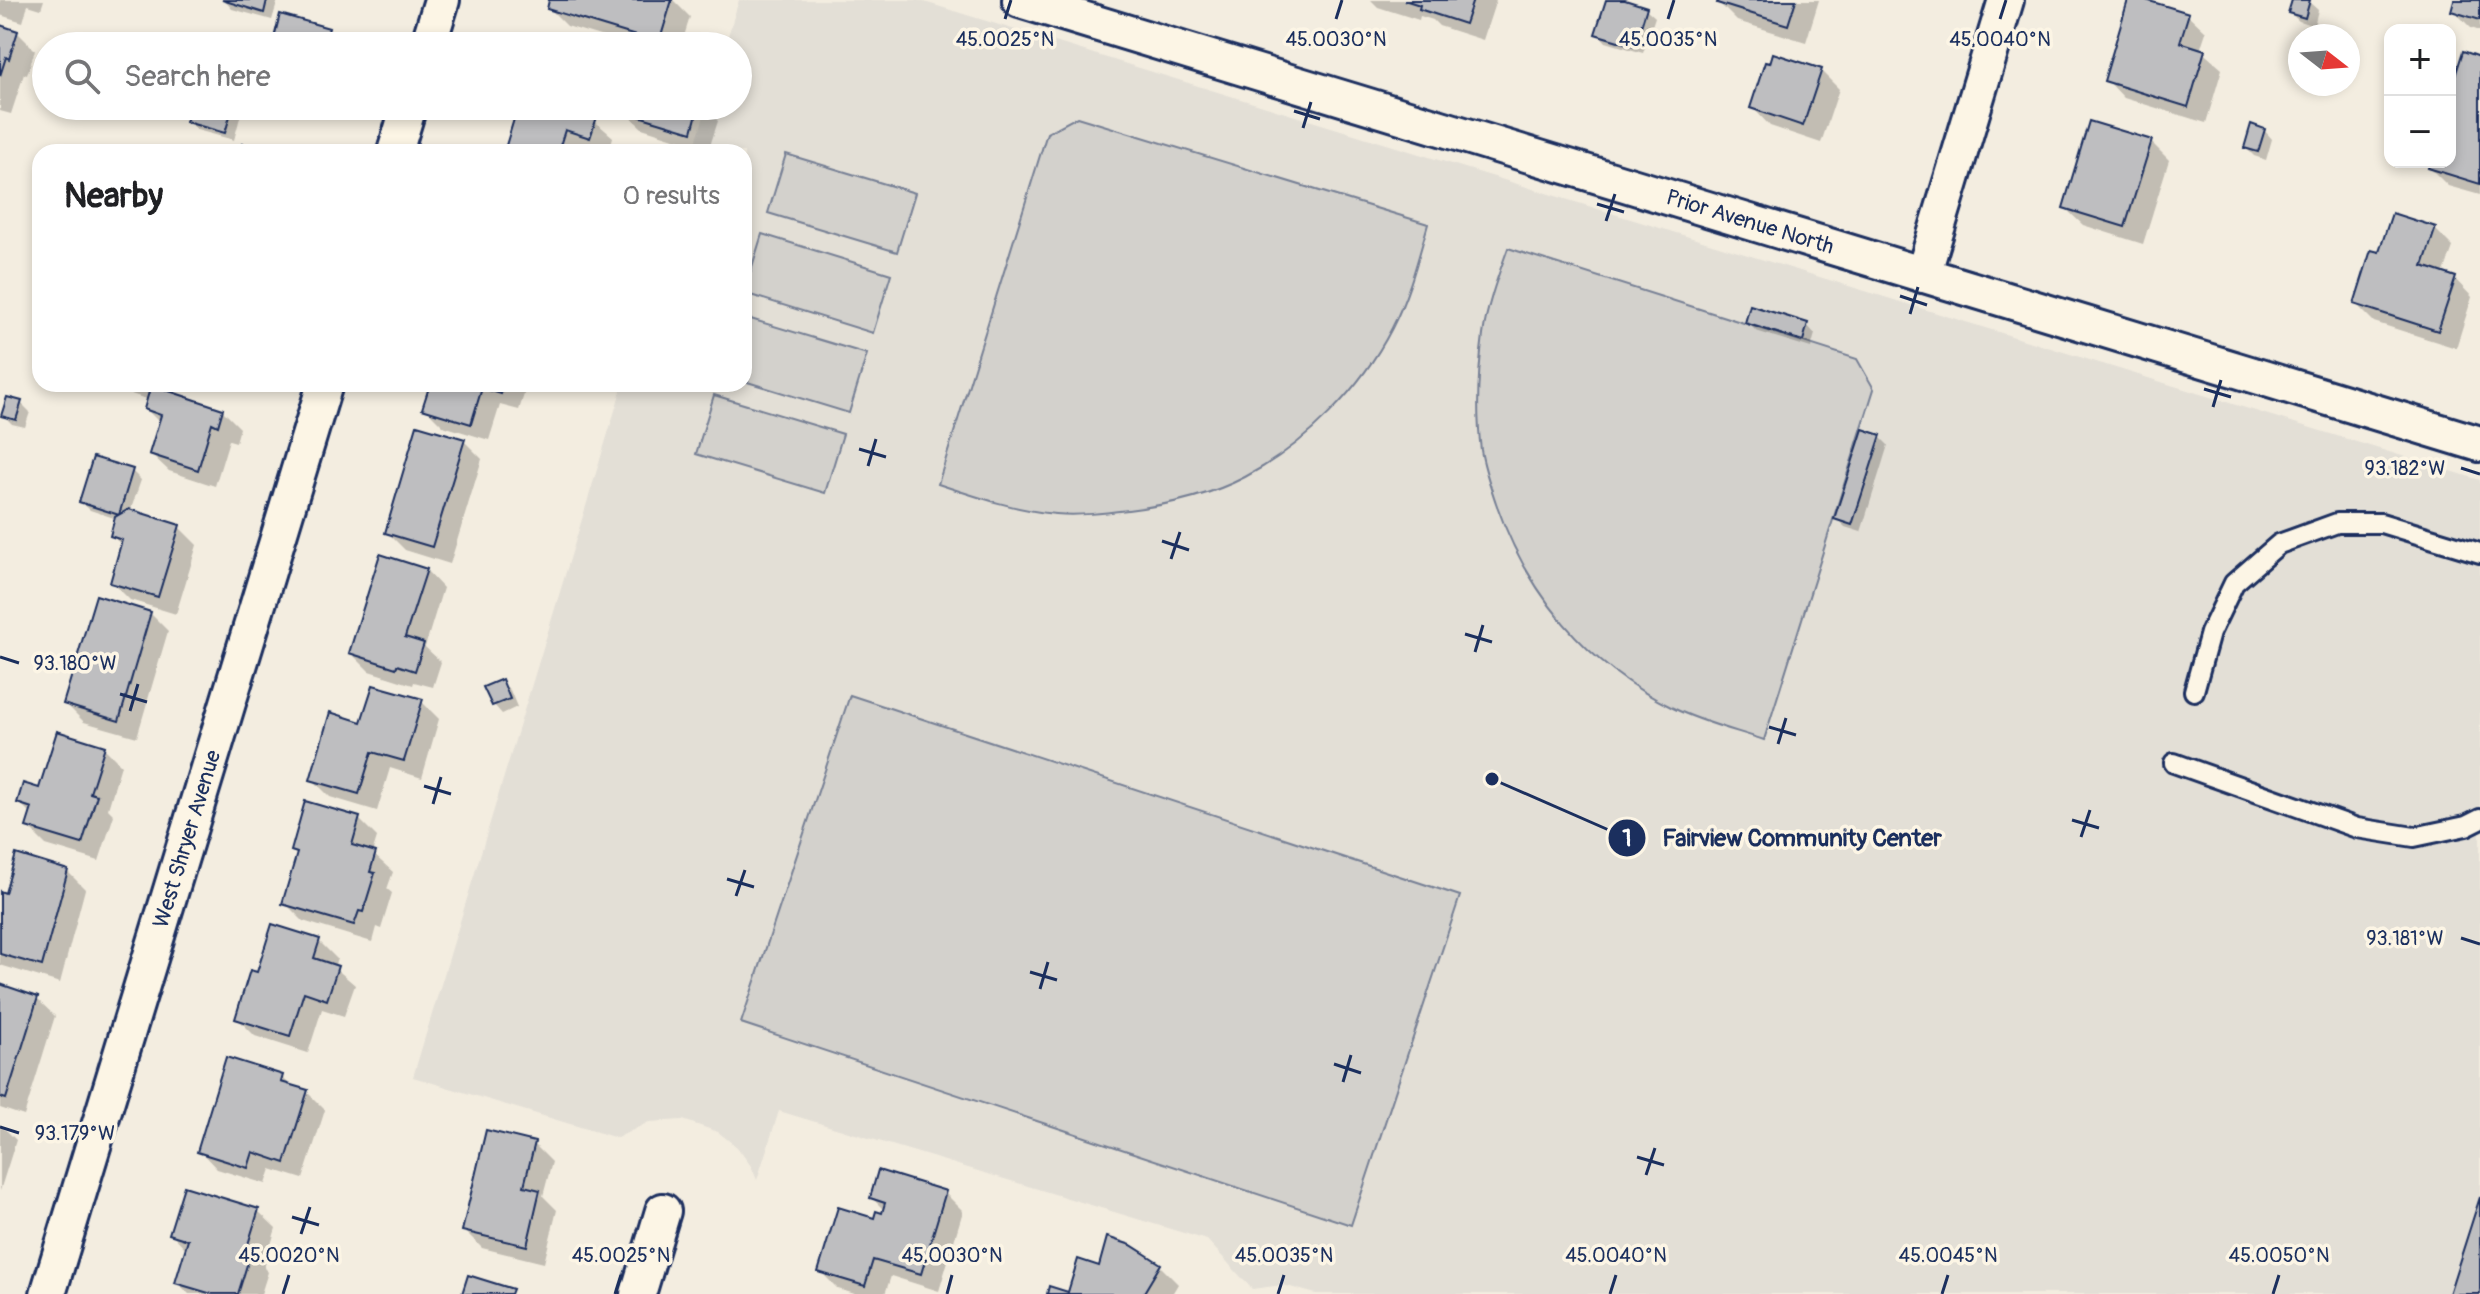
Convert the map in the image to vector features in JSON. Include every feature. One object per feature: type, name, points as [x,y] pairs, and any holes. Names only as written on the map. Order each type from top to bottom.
[{"type":"street","points":[[432,32],[442,0]]},
{"type":"street","points":[[1923,275],[2006,0]]},
{"type":"street","name":"Prior Avenue North","points":[[1041,3],[2480,444]]},
{"type":"street","points":[[397,144],[405,120]]},
{"type":"street","name":"West Shryer Avenue","points":[[48,1294],[323,392]]},
{"type":"street","points":[[638,1294],[663,1211]]},
{"type":"lane","points":[[2194,691],[2210,633],[2234,583],[2279,544],[2337,523],[2381,523],[2480,553]]},
{"type":"lane","points":[[2174,763],[2357,828],[2414,837],[2466,826],[2480,819]]},
{"type":"shaded area","points":[[739,0],[918,0],[2480,480],[2480,1294],[1316,1294],[1283,1285],[1252,1289],[1207,1240],[779,1111],[757,1180],[737,1147],[718,1132],[683,1120],[649,1122],[617,1138],[413,1077],[621,392],[752,392],[752,144],[695,144],[703,120],[752,120],[752,32],[729,32]]},
{"type":"shaded area","points":[[1077,117],[1428,224],[1413,277],[1379,351],[1348,394],[1289,449],[1245,477],[1188,499],[1143,508],[1065,515],[1011,506],[938,484],[1047,133]]},
{"type":"shaded area","points":[[786,154],[915,193],[897,252],[768,213]]},
{"type":"shaded area","points":[[762,234],[891,274],[873,333],[752,295],[752,267]]},
{"type":"shaded area","points":[[1508,248],[1857,359],[1874,389],[1764,740],[1684,713],[1642,691],[1613,671],[1564,623],[1524,567],[1489,483],[1478,422],[1485,324]]},
{"type":"shaded area","points":[[752,319],[867,354],[849,413],[752,383]]},
{"type":"shaded area","points":[[714,395],[843,434],[825,493],[696,454]]},
{"type":"shaded area","points":[[850,695],[1460,896],[1351,1225],[741,1023]]},
{"type":"building","points":[[222,0],[267,0],[264,13]]},
{"type":"building","points":[[549,0],[672,0],[662,32],[623,32],[547,9]]},
{"type":"building","points":[[1404,0],[1473,0],[1465,24],[1419,9],[1420,5]]},
{"type":"building","points":[[1606,0],[1625,0],[1647,7],[1635,46],[1595,34]]},
{"type":"building","points":[[1718,0],[1796,0],[1788,25],[1717,3]]},
{"type":"building","points":[[2128,0],[2146,0],[2189,13],[2180,42],[2205,50],[2188,107],[2104,81]]},
{"type":"building","points":[[2292,0],[2310,0],[2305,18],[2288,13]]},
{"type":"building","points":[[2454,0],[2480,0],[2480,20],[2451,11]]},
{"type":"building","points":[[280,14],[329,28],[328,32],[276,32]]},
{"type":"building","points":[[0,25],[18,31],[0,76]]},
{"type":"building","points":[[2463,51],[2480,57],[2480,184],[2428,168],[2456,168],[2456,73]]},
{"type":"building","points":[[1773,53],[1822,69],[1803,126],[1750,108],[1765,62],[1770,63]]},
{"type":"building","points":[[187,120],[229,120],[225,133]]},
{"type":"building","points":[[514,120],[596,120],[590,138],[565,130],[561,144],[506,144]]},
{"type":"building","points":[[652,120],[695,120],[692,132]]},
{"type":"building","points":[[2089,121],[2152,140],[2125,227],[2063,208]]},
{"type":"building","points":[[2251,124],[2265,129],[2258,152],[2244,148]]},
{"type":"building","points":[[2392,213],[2436,227],[2423,266],[2456,277],[2438,331],[2354,304],[2371,250],[2379,252]]},
{"type":"building","points":[[1750,305],[1808,323],[1803,341],[1745,323]]},
{"type":"building","points":[[149,392],[172,392],[223,409],[218,426],[212,423],[198,470],[149,454],[161,415],[144,409]]},
{"type":"building","points":[[427,392],[481,392],[471,424],[422,409]]},
{"type":"building","points":[[7,397],[22,401],[16,420],[1,416]]},
{"type":"building","points":[[417,425],[465,439],[432,547],[385,533]]},
{"type":"building","points":[[1863,429],[1881,435],[1852,525],[1834,519]]},
{"type":"building","points":[[93,457],[133,469],[119,515],[79,502]]},
{"type":"building","points":[[129,509],[180,525],[158,597],[110,583],[122,540],[110,536],[115,517]]},
{"type":"building","points":[[380,554],[427,569],[405,637],[424,643],[415,671],[349,653]]},
{"type":"building","points":[[96,595],[151,612],[119,721],[63,704]]},
{"type":"building","points":[[502,679],[510,699],[492,706],[483,687]]},
{"type":"building","points":[[373,685],[423,699],[404,761],[372,752],[359,794],[310,780],[330,712],[361,722]]},
{"type":"building","points":[[57,731],[105,746],[90,793],[97,795],[82,844],[26,827],[32,808],[17,803],[23,783],[39,788]]},
{"type":"building","points":[[305,801],[360,817],[352,845],[376,852],[370,872],[375,873],[363,912],[359,911],[354,925],[282,904],[297,853],[291,851]]},
{"type":"building","points":[[16,854],[68,870],[42,966],[0,954],[0,891],[5,893]]},
{"type":"building","points":[[272,924],[320,939],[314,958],[338,966],[327,1000],[304,992],[290,1036],[235,1019],[250,970],[257,972]]},
{"type":"building","points":[[0,984],[38,997],[6,1099],[0,1097]]},
{"type":"building","points":[[226,1057],[283,1075],[281,1082],[308,1090],[285,1163],[253,1152],[248,1168],[197,1152]]},
{"type":"building","points":[[486,1130],[535,1142],[524,1186],[540,1190],[527,1246],[462,1231]]},
{"type":"building","points":[[878,1170],[946,1191],[921,1274],[873,1260],[865,1286],[818,1272],[838,1207],[874,1218],[876,1211],[882,1213],[885,1203],[870,1198]]},
{"type":"building","points":[[184,1186],[259,1209],[246,1251],[251,1252],[238,1294],[212,1294],[175,1283],[188,1240],[169,1234]]},
{"type":"building","points":[[2480,1197],[2480,1294],[2449,1294]]},
{"type":"building","points":[[1107,1237],[1131,1245],[1161,1264],[1143,1294],[1047,1294],[1049,1286],[1068,1292],[1078,1259],[1099,1266]]},
{"type":"building","points":[[468,1275],[513,1289],[511,1294],[462,1294]]},
{"type":"place","name":"Fairview Community Center","points":[[1492,779]]}]
